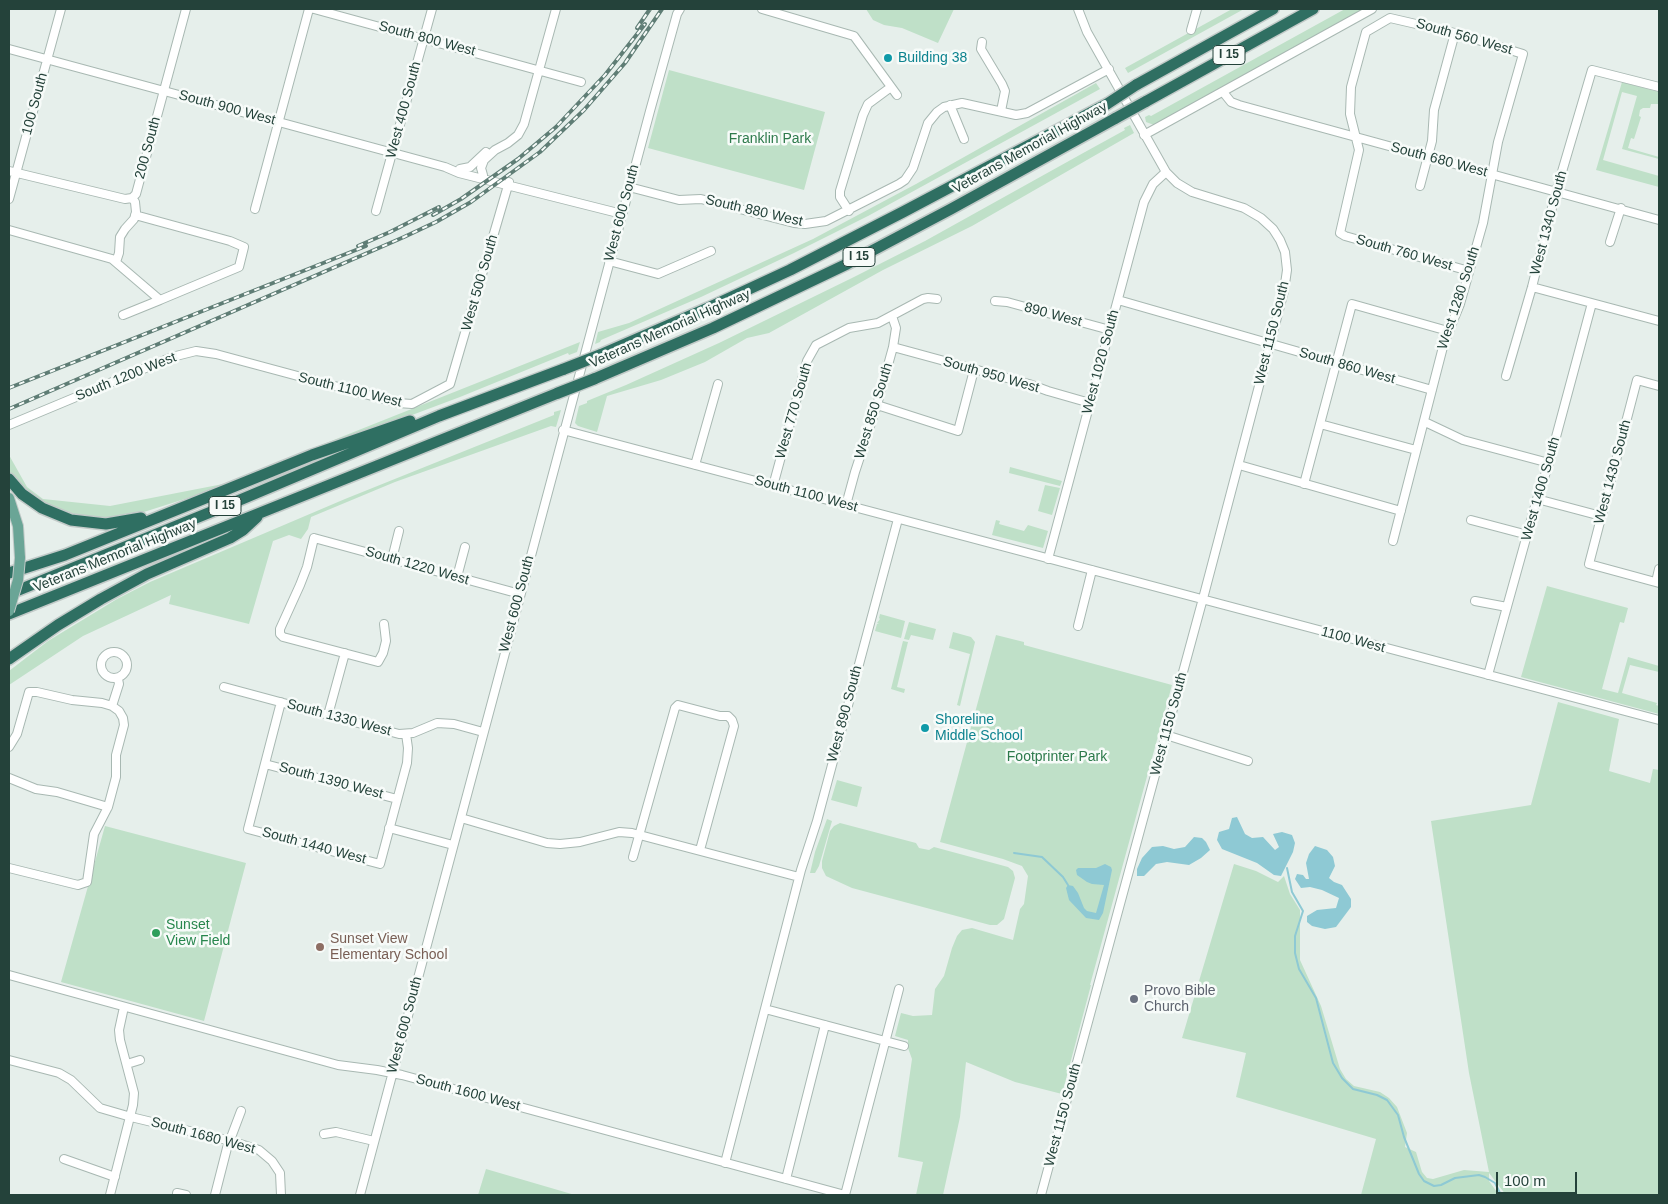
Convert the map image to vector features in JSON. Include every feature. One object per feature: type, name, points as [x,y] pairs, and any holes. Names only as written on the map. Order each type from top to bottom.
[{"type":"highway","name":"Veterans Memorial Highway","points":[[9,594],[228,505],[439,416],[564,370],[672,324],[790,270],[904,212],[1106,104],[1136,85],[1273,9]]},
{"type":"highway","name":"Veterans Memorial Highway","points":[[9,614],[594,379],[713,328],[847,264],[951,209],[1313,9]]},
{"type":"highway","points":[[9,573],[66,555],[364,436],[417,418],[439,416]]},
{"type":"highway","points":[[9,479],[22,494],[42,508],[83,522],[118,523],[193,503]]},
{"type":"highway","points":[[9,659],[67,619],[118,589],[147,574],[238,534],[262,513]]},
{"type":"main road","points":[[9,498],[18,526],[20,558],[18,580],[9,610]]},
{"type":"street","name":"100 South","points":[[9,199],[13,172],[61,9]]},
{"type":"street","name":"200 South","points":[[132,198],[136,194],[186,9]]},
{"type":"street","points":[[255,209],[309,9]]},
{"type":"street","name":"South 800 West","points":[[314,9],[581,82]]},
{"type":"street","name":"West 400 South","points":[[376,211],[432,9]]},
{"type":"street","points":[[460,169],[470,167],[483,154],[508,144],[521,130],[556,9]]},
{"type":"street","points":[[766,9],[854,36],[897,95]]},
{"type":"street","points":[[1078,9],[1086,32],[1109,69],[1166,172]]},
{"type":"street","points":[[1191,30],[1197,9]]},
{"type":"street","name":"West 600 South","points":[[360,1195],[563,430],[678,10]]},
{"type":"street","points":[[1144,135],[1370,10],[1377,24],[1368,30],[1365,35],[1350,87],[1350,114],[1356,138]]},
{"type":"street","name":"South 560 West","points":[[1377,24],[1392,18],[1455,33],[1523,54]]},
{"type":"street","points":[[1420,186],[1432,136],[1434,110],[1455,33]]},
{"type":"street","points":[[982,42],[981,50],[1005,91],[1001,111]]},
{"type":"street","name":"South 900 West","points":[[9,49],[392,153],[483,175],[508,184]]},
{"type":"street","name":"West 1280 South","points":[[1393,541],[1448,330],[1460,304],[1485,214],[1498,142],[1523,54]]},
{"type":"street","points":[[964,139],[950,105],[962,102],[1016,116],[1027,114],[1109,69]]},
{"type":"street","name":"West 1340 South","points":[[1506,376],[1532,287],[1556,192],[1592,70],[1659,87]]},
{"type":"street","points":[[849,211],[840,197],[840,191],[863,115],[872,99],[891,87]]},
{"type":"street","name":"South 680 West","points":[[1224,92],[1228,99],[1235,104],[1492,175],[1621,208],[1659,220]]},
{"type":"street","name":"South 880 West","points":[[629,187],[679,200],[701,198],[794,223],[805,224],[826,221],[849,211],[905,180],[913,168],[928,123],[937,112],[950,105]]},
{"type":"street","name":"South 760 West","points":[[1356,138],[1359,146],[1358,156],[1340,233],[1469,271]]},
{"type":"street","points":[[483,175],[481,170],[482,163],[495,150]]},
{"type":"street","name":"South 900 West","points":[[445,167],[456,172],[622,214]]},
{"type":"street","points":[[13,172],[125,199],[132,198],[135,202],[136,212],[120,237],[119,253],[116,262]]},
{"type":"street","name":"West 1150 South","points":[[1041,1195],[1203,600],[1286,286],[1288,270],[1285,252],[1273,229],[1258,215],[1239,206],[1192,192],[1177,183],[1166,172]]},
{"type":"street","name":"West 1020 South","points":[[1048,559],[1146,195],[1153,184],[1166,172]]},
{"type":"street","name":"West 500 South","points":[[450,384],[508,184]]},
{"type":"street","points":[[1610,242],[1621,208]]},
{"type":"street","points":[[123,315],[238,268],[244,246],[230,240],[135,215]]},
{"type":"street","points":[[9,230],[112,259],[160,300]]},
{"type":"street","points":[[609,261],[658,274],[711,251]]},
{"type":"street","points":[[1532,287],[1659,321]]},
{"type":"street","name":"West 770 South","points":[[773,486],[811,352],[821,342],[849,328],[874,325],[923,299],[937,299]]},
{"type":"street","name":"South 860 West","points":[[1118,300],[1432,390]]},
{"type":"street","name":"890 West","points":[[995,301],[1006,302],[1110,330]]},
{"type":"street","name":"West 1400 South","points":[[1488,675],[1592,303]]},
{"type":"street","points":[[1304,484],[1352,304],[1448,330]]},
{"type":"street","name":"West 850 South","points":[[846,505],[893,347],[896,328],[892,316]]},
{"type":"street","name":"South 950 West","points":[[893,347],[1029,384],[1090,403]]},
{"type":"street","name":"South 1200 West","points":[[9,425],[172,357],[196,351],[216,354],[276,371]]},
{"type":"street","points":[[877,405],[958,431],[974,370]]},
{"type":"street","name":"South 1100 West","points":[[276,371],[405,405],[412,404],[450,384]]},
{"type":"street","name":"West 1430 South","points":[[1658,583],[1588,564],[1638,380],[1659,386]]},
{"type":"street","points":[[695,465],[718,384]]},
{"type":"street","points":[[1425,422],[1463,440],[1549,462]]},
{"type":"street","points":[[1320,424],[1416,450]]},
{"type":"street","name":"South 1100 West","points":[[563,430],[1048,559]]},
{"type":"street","points":[[1238,465],[1401,511]]},
{"type":"street","points":[[1537,499],[1601,516]]},
{"type":"street","name":"West 890 South","points":[[726,1163],[799,877],[817,821],[898,518]]},
{"type":"street","points":[[1471,520],[1528,534]]},
{"type":"street","points":[[392,559],[399,531]]},
{"type":"street","name":"South 1220 West","points":[[345,653],[284,637],[280,634],[280,629],[300,585],[314,538],[520,594]]},
{"type":"street","points":[[457,577],[465,548]]},
{"type":"street","name":"1100 West","points":[[1048,559],[1659,720]]},
{"type":"street","points":[[1658,583],[1659,569]]},
{"type":"street","points":[[1078,626],[1092,570]]},
{"type":"street","points":[[1475,600],[1507,607]]},
{"type":"street","points":[[328,715],[345,653],[378,662],[386,641],[384,624]]},
{"type":"street","points":[[112,706],[119,684],[118,679]]},
{"type":"street","name":"South 1330 West","points":[[224,687],[399,734],[406,734],[438,722],[454,724],[483,732]]},
{"type":"street","points":[[9,747],[17,734],[29,692],[112,706],[119,711],[124,725],[116,755],[116,777],[108,807],[94,834],[88,877],[85,883],[78,885],[9,868]]},
{"type":"street","points":[[265,764],[281,702]]},
{"type":"street","points":[[633,857],[675,708],[678,704],[720,716],[728,716],[734,726],[700,850]]},
{"type":"street","points":[[406,734],[408,748],[407,763],[389,828],[453,845]]},
{"type":"street","points":[[1166,735],[1248,761]]},
{"type":"street","name":"South 1390 West","points":[[265,764],[397,799]]},
{"type":"street","name":"South 1440 West","points":[[265,764],[248,829],[380,864],[389,828]]},
{"type":"street","points":[[9,778],[36,789],[57,792],[108,807]]},
{"type":"street","points":[[461,818],[547,843],[580,842],[619,832],[639,834],[799,877]]},
{"type":"street","name":"South 1600 West","points":[[9,975],[338,1065],[377,1070],[845,1195]]},
{"type":"street","points":[[845,1195],[899,989]]},
{"type":"street","points":[[110,1195],[130,1117],[134,1093],[120,1040],[124,1007]]},
{"type":"street","points":[[764,1009],[904,1046]]},
{"type":"street","points":[[786,1179],[825,1025]]},
{"type":"street","name":"South 1680 West","points":[[9,1060],[59,1073],[71,1080],[100,1108],[259,1150],[272,1161],[280,1173],[281,1195]]},
{"type":"street","points":[[127,1064],[140,1060]]},
{"type":"street","points":[[215,1195],[230,1141],[241,1112]]},
{"type":"street","points":[[324,1134],[336,1132],[374,1141]]},
{"type":"street","points":[[64,1159],[115,1176]]},
{"type":"street","points":[[177,1193],[186,1195]]},
{"type":"green space","points":[[866,9],[954,9],[938,43],[902,28],[884,25],[873,20]]},
{"type":"green space","points":[[1232,9],[1244,9],[1128,73],[1125,68]]},
{"type":"green space","points":[[1345,9],[1364,9],[1154,125],[1146,122],[1145,117],[1151,116]]},
{"type":"green space","name":"Franklin Park","points":[[669,70],[825,112],[804,190],[648,148]]},
{"type":"green space","points":[[1622,82],[1659,92],[1659,104],[1651,104],[1650,108],[1640,110],[1639,116],[1641,117],[1634,139],[1631,138],[1628,148],[1659,157],[1659,159],[1622,149],[1637,96],[1622,92],[1603,160],[1659,176],[1659,187],[1596,170]]},
{"type":"green space","points":[[1096,83],[1100,89],[868,216],[701,297],[595,344],[598,332],[629,323],[813,239],[916,184]]},
{"type":"green space","points":[[1130,125],[1134,133],[972,226],[883,270],[769,333],[747,338],[705,362],[661,380],[607,396],[597,432],[578,426],[575,423],[579,406],[587,403],[587,401],[719,343],[925,241],[1125,130],[1124,128]]},
{"type":"green space","points":[[580,342],[577,352],[569,355],[568,353],[460,397],[207,492],[128,517],[110,520],[83,517],[47,505],[15,481],[9,473],[9,455],[27,487],[43,499],[110,506],[223,484]]},
{"type":"green space","points":[[561,410],[556,427],[551,426],[395,482],[311,517],[308,529],[301,539],[289,535],[273,541],[249,624],[169,604],[171,595],[83,636],[9,685],[9,671],[48,641],[117,599],[150,582],[345,499],[554,415],[554,412]]},
{"type":"green space","points":[[1010,467],[1062,481],[1060,486],[1009,473]]},
{"type":"green space","points":[[1045,485],[1060,488],[1052,515],[1038,511]]},
{"type":"green space","points":[[996,520],[1000,521],[999,524],[1024,531],[1028,525],[1048,531],[1043,548],[992,535]]},
{"type":"green space","points":[[1547,586],[1628,608],[1624,623],[1620,622],[1602,689],[1618,693],[1628,657],[1659,666],[1659,672],[1630,665],[1622,693],[1657,703],[1659,714],[1521,677]]},
{"type":"green space","points":[[880,614],[905,621],[901,638],[875,631],[877,624],[879,624],[877,623],[880,619]]},
{"type":"green space","points":[[909,622],[936,629],[933,640],[911,635],[909,640],[904,639]]},
{"type":"green space","points":[[953,632],[971,637],[975,642],[960,706],[957,705],[970,654],[949,648]]},
{"type":"green space","name":"Footprinter Park","points":[[996,635],[1024,642],[1024,645],[1172,685],[1062,1094],[1015,1082],[966,1062],[960,1117],[943,1195],[916,1195],[923,1162],[898,1157],[912,1059],[908,1048],[908,1040],[895,1036],[901,1013],[913,1016],[932,1015],[935,989],[944,976],[952,948],[962,930],[972,928],[1013,940],[1020,909],[1024,904],[1028,876],[1022,866],[940,842]]},
{"type":"green space","points":[[903,641],[908,642],[897,687],[905,689],[904,693],[891,689]]},
{"type":"green space","points":[[1558,702],[1619,719],[1609,771],[1650,783],[1653,769],[1659,770],[1659,1195],[1506,1195],[1489,1173],[1489,1181],[1499,1195],[1361,1195],[1376,1139],[1236,1097],[1246,1053],[1182,1038],[1234,864],[1256,871],[1278,882],[1284,876],[1290,894],[1300,910],[1300,960],[1321,1006],[1340,1069],[1346,1079],[1354,1086],[1380,1092],[1397,1107],[1407,1133],[1405,1147],[1416,1152],[1422,1172],[1427,1178],[1433,1179],[1464,1170],[1489,1172],[1469,1073],[1431,821],[1531,805]]},
{"type":"green space","points":[[837,780],[862,787],[857,807],[831,800]]},
{"type":"green space","points":[[827,819],[832,821],[819,866],[815,873],[810,873],[815,852]]},
{"type":"green space","points":[[840,823],[916,843],[919,848],[929,850],[934,847],[1008,867],[1013,871],[1015,878],[1004,919],[997,925],[990,925],[852,888],[826,876],[822,868],[822,861],[830,831]]},
{"type":"green space","points":[[105,826],[246,863],[204,1021],[61,982]]},
{"type":"green space","points":[[486,1169],[575,1195],[478,1195]]},
{"type":"water","points":[[1237,817],[1245,834],[1252,838],[1263,837],[1275,850],[1279,847],[1273,834],[1282,832],[1292,835],[1295,843],[1293,852],[1281,876],[1274,875],[1257,863],[1222,849],[1217,840],[1219,832],[1229,829],[1232,818]]},
{"type":"water","points":[[1194,837],[1202,838],[1210,850],[1201,858],[1189,865],[1167,862],[1156,864],[1144,876],[1137,876],[1137,869],[1142,858],[1152,847],[1163,846],[1174,849],[1185,847]]},
{"type":"water","points":[[1315,846],[1327,850],[1333,857],[1335,866],[1329,878],[1342,885],[1351,899],[1351,907],[1336,927],[1325,929],[1312,926],[1307,922],[1307,916],[1317,910],[1336,908],[1339,898],[1322,890],[1310,887],[1301,888],[1295,879],[1297,874],[1309,879],[1306,863],[1309,854]]},
{"type":"water","points":[[1105,864],[1111,867],[1112,870],[1103,913],[1099,920],[1086,918],[1069,900],[1066,888],[1068,885],[1073,886],[1084,908],[1087,911],[1096,913],[1104,885],[1087,882],[1077,875],[1076,870],[1078,868],[1096,868]]},
{"type":"waterway","points":[[1014,853],[1042,857],[1063,877],[1068,885]]},
{"type":"waterway","points":[[1287,868],[1292,892],[1303,911],[1295,936],[1295,953],[1299,969],[1316,998],[1333,1063],[1342,1078],[1353,1089],[1377,1095],[1387,1100],[1398,1115],[1404,1137],[1419,1174],[1424,1181],[1434,1186],[1441,1185],[1455,1178],[1479,1175],[1495,1183],[1501,1195]]},
{"type":"railway","points":[[637,28],[650,9]]},
{"type":"railway","points":[[9,409],[404,237],[436,222],[471,202],[540,152],[584,110],[625,63],[662,9]]},
{"type":"railway","points":[[433,215],[461,199],[518,159],[556,127],[605,75],[645,24]]},
{"type":"railway","points":[[358,246],[439,207]]},
{"type":"railway","points":[[9,388],[366,246]]},
{"type":"place","name":"Building 38","points":[[888,58]]},
{"type":"place","name":"Shoreline Middle School","points":[[925,728]]},
{"type":"place","name":"Sunset View Field","points":[[156,933]]},
{"type":"place","name":"Sunset View Elementary School","points":[[320,947]]},
{"type":"place","name":"Provo Bible Church","points":[[1134,999]]}]
